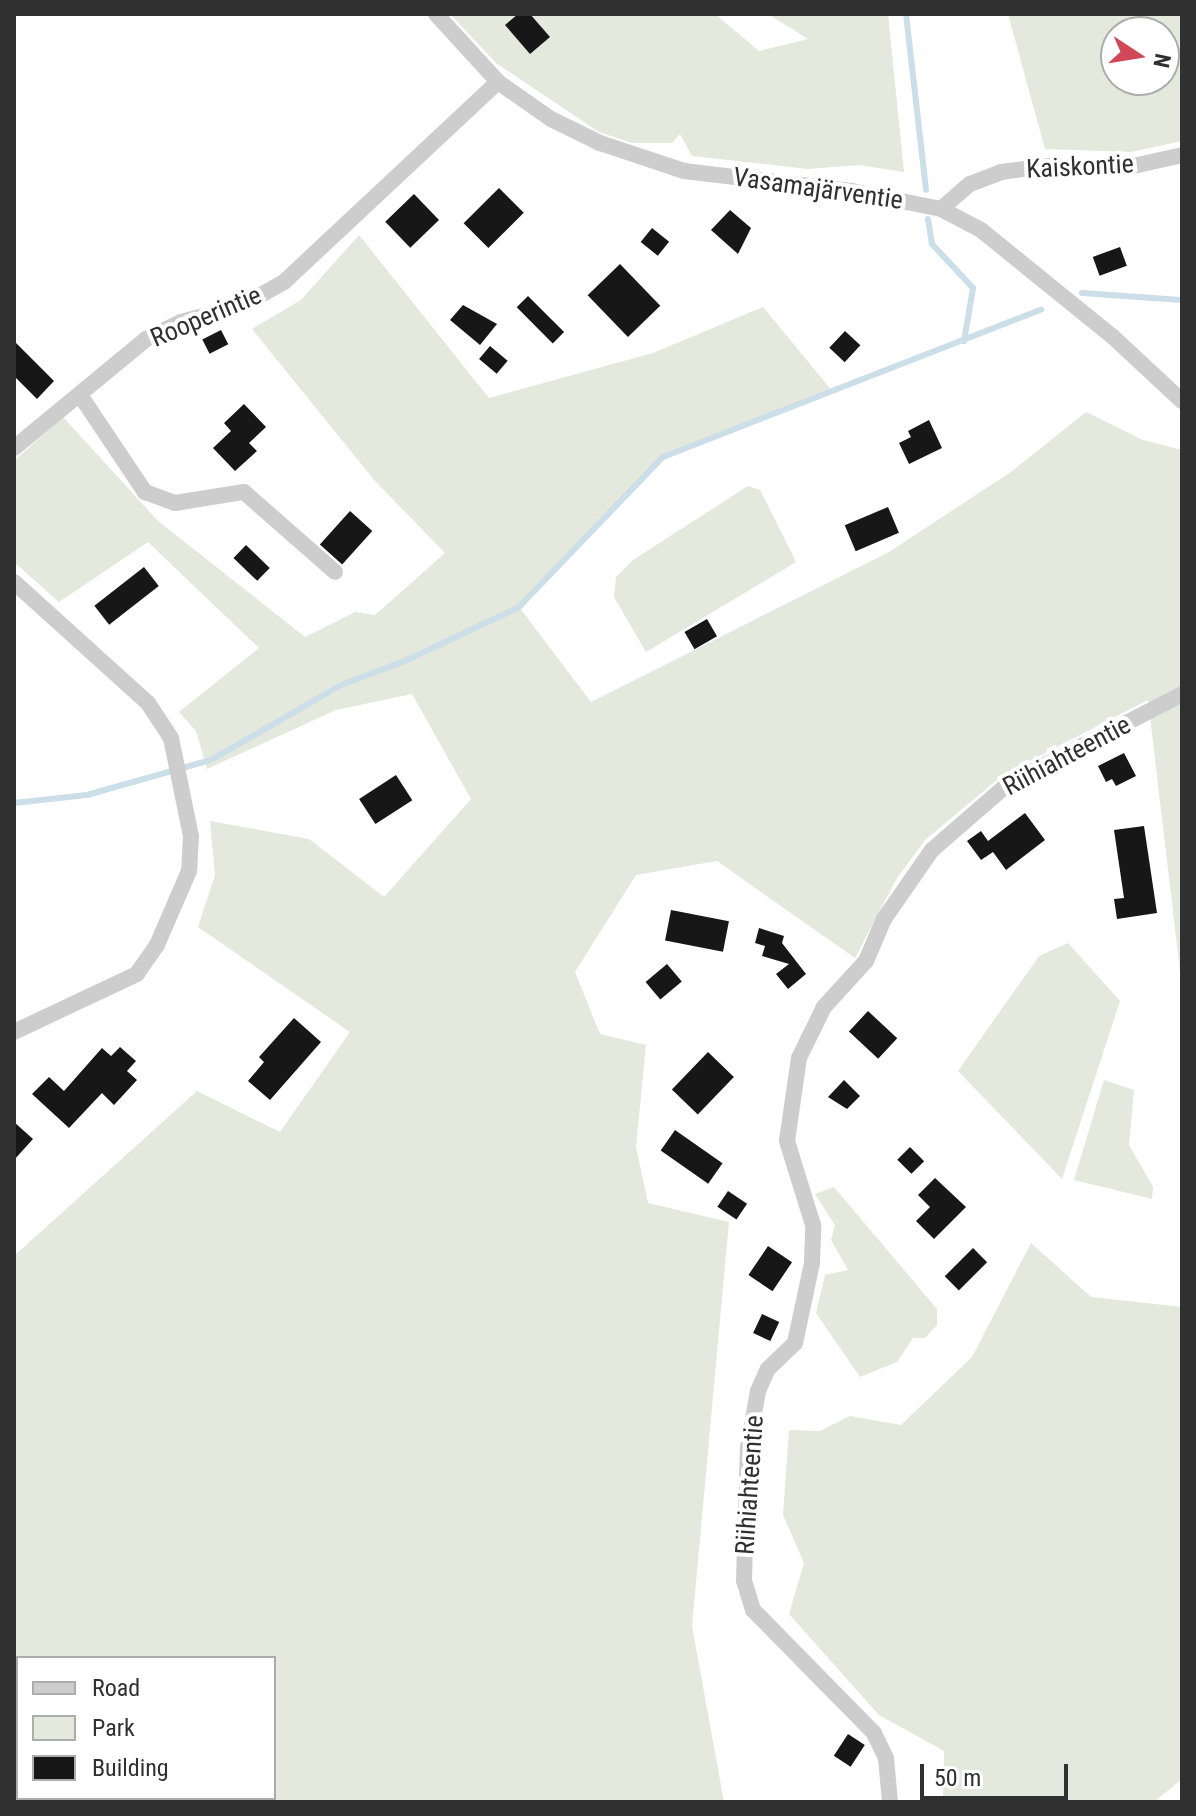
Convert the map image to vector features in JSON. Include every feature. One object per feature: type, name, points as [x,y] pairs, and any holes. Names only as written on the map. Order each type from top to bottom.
[{"type":"street","name":"Vasamajärventie","points":[[436,14],[498,82],[551,119],[600,143],[684,171],[852,191],[941,209],[981,230],[1112,336],[1182,401]]},
{"type":"street","name":"Rooperintie","points":[[14,448],[146,339],[181,322],[243,305],[284,282],[498,82]]},
{"type":"street","name":"Kaiskontie","points":[[941,209],[970,184],[1001,172],[1047,166],[1120,169],[1182,155]]},
{"type":"street","points":[[80,395],[145,492],[175,503],[244,492],[335,572]]},
{"type":"street","points":[[14,582],[148,703],[171,738],[178,758],[191,836],[189,871],[157,945],[137,974],[14,1032]]},
{"type":"street","name":"Riihiahteentie","points":[[890,1802],[886,1758],[874,1733],[753,1610],[744,1580],[748,1447],[758,1391],[768,1369],[795,1343],[812,1263],[813,1225],[787,1141],[799,1058],[824,1007],[866,961],[884,919],[932,850],[1008,784],[1182,694]]},
{"type":"green space","points":[[450,14],[715,14],[759,51],[808,39],[768,14],[888,14],[904,172],[859,165],[808,169],[692,156],[680,134],[672,143],[632,143],[599,132],[496,63]]},
{"type":"green space","points":[[1008,14],[1182,14],[1182,141],[1131,152],[1045,149]]},
{"type":"green space","points":[[359,235],[489,398],[653,353],[763,307],[833,392],[663,457],[519,607],[591,702],[889,552],[1011,472],[1086,412],[1143,440],[1182,450],[1182,988],[1148,700],[1004,774],[925,840],[897,878],[855,958],[717,861],[636,875],[575,972],[600,1034],[646,1045],[636,1147],[648,1203],[729,1222],[692,1626],[724,1802],[14,1802],[14,1256],[197,1091],[280,1132],[350,1032],[198,927],[215,875],[210,821],[309,839],[384,897],[471,799],[412,694],[336,710],[207,769],[196,731],[179,712],[259,648],[148,542],[59,602],[14,562],[14,461],[63,417],[158,521],[305,637],[355,612],[375,615],[445,553],[375,481],[252,329],[301,300]]},
{"type":"green space","points":[[748,486],[760,490],[796,562],[646,652],[614,597],[616,577],[633,560]]},
{"type":"green space","points":[[1068,943],[1120,1001],[1062,1179],[958,1071],[1039,956]]},
{"type":"green space","points":[[1104,1080],[1134,1090],[1129,1145],[1153,1187],[1152,1199],[1074,1180]]},
{"type":"green space","points":[[834,1187],[937,1309],[937,1325],[925,1338],[913,1338],[897,1362],[860,1377],[816,1313],[825,1275],[848,1270],[831,1240],[835,1225],[815,1194]]},
{"type":"green space","points":[[1031,1243],[1091,1297],[1182,1307],[1182,1779],[1154,1802],[943,1802],[944,1751],[879,1715],[789,1614],[804,1563],[783,1515],[789,1430],[820,1431],[850,1416],[901,1425],[972,1357]]},
{"type":"building","points":[[518,14],[530,14],[550,37],[530,54],[505,25]]},
{"type":"building","points":[[499,188],[524,213],[488,248],[464,223]]},
{"type":"building","points":[[414,194],[439,220],[410,248],[385,222]]},
{"type":"building","points":[[730,210],[751,228],[738,254],[711,230]]},
{"type":"building","points":[[652,228],[669,242],[658,256],[641,242]]},
{"type":"building","points":[[1120,247],[1127,266],[1100,276],[1093,257]]},
{"type":"building","points":[[620,264],[660,306],[628,337],[588,295]]},
{"type":"building","points":[[528,296],[564,332],[553,343],[517,307]]},
{"type":"building","points":[[463,305],[497,324],[480,345],[450,320]]},
{"type":"building","points":[[221,330],[228,344],[210,354],[202,340]]},
{"type":"building","points":[[845,331],[860,345],[845,362],[829,348]]},
{"type":"building","points":[[14,341],[54,381],[37,399],[14,376]]},
{"type":"building","points":[[490,346],[508,361],[497,374],[479,359]]},
{"type":"building","points":[[244,404],[266,427],[249,443],[257,451],[235,471],[213,448],[231,431],[224,423]]},
{"type":"building","points":[[929,420],[942,448],[909,464],[899,443],[911,437],[908,431]]},
{"type":"building","points":[[888,507],[899,533],[856,551],[845,525]]},
{"type":"building","points":[[350,511],[372,531],[342,565],[320,544]]},
{"type":"building","points":[[246,545],[270,568],[257,581],[233,558]]},
{"type":"building","points":[[144,567],[159,586],[109,625],[94,606]]},
{"type":"building","points":[[707,619],[717,636],[694,649],[684,632]]},
{"type":"building","points":[[1124,753],[1136,776],[1116,786],[1112,779],[1106,782],[1098,766]]},
{"type":"building","points":[[396,775],[412,800],[375,824],[359,799]]},
{"type":"building","points":[[1025,813],[1045,840],[1006,870],[993,852],[981,860],[967,841],[981,831],[988,841]]},
{"type":"building","points":[[1144,826],[1157,913],[1117,919],[1114,899],[1124,898],[1114,830]]},
{"type":"building","points":[[671,910],[729,921],[723,952],[665,940]]},
{"type":"building","points":[[759,928],[784,936],[782,943],[806,974],[788,989],[776,974],[789,964],[762,956],[765,946],[755,943]]},
{"type":"building","points":[[667,964],[682,982],[660,1000],[646,982]]},
{"type":"building","points":[[868,1011],[897,1038],[878,1059],[849,1031]]},
{"type":"building","points":[[294,1018],[321,1042],[270,1100],[248,1081],[264,1062],[259,1057]]},
{"type":"building","points":[[120,1047],[136,1061],[127,1071],[137,1080],[114,1105],[102,1093],[69,1128],[32,1094],[49,1077],[64,1091],[102,1048],[111,1056]]},
{"type":"building","points":[[708,1052],[734,1077],[698,1114],[672,1089]]},
{"type":"building","points":[[844,1080],[860,1096],[847,1109],[828,1097]]},
{"type":"building","points":[[14,1122],[33,1139],[14,1160]]},
{"type":"building","points":[[675,1130],[723,1163],[708,1184],[661,1150]]},
{"type":"building","points":[[910,1147],[924,1161],[911,1174],[897,1160]]},
{"type":"building","points":[[935,1178],[966,1207],[934,1239],[916,1221],[930,1207],[918,1195]]},
{"type":"building","points":[[728,1191],[747,1204],[736,1220],[717,1207]]},
{"type":"building","points":[[768,1246],[792,1262],[772,1291],[748,1275]]},
{"type":"building","points":[[973,1248],[987,1262],[959,1290],[945,1276]]},
{"type":"building","points":[[762,1314],[779,1322],[770,1341],[753,1333]]},
{"type":"building","points":[[848,1734],[865,1745],[851,1767],[834,1756]]},
{"type":"waterway","points":[[906,14],[926,190]]},
{"type":"waterway","points":[[928,219],[932,244],[973,288],[964,341]]},
{"type":"waterway","points":[[1082,293],[1182,300]]},
{"type":"waterway","points":[[14,803],[87,795],[211,760],[341,685],[405,661],[519,607],[663,457],[1041,310]]}]
